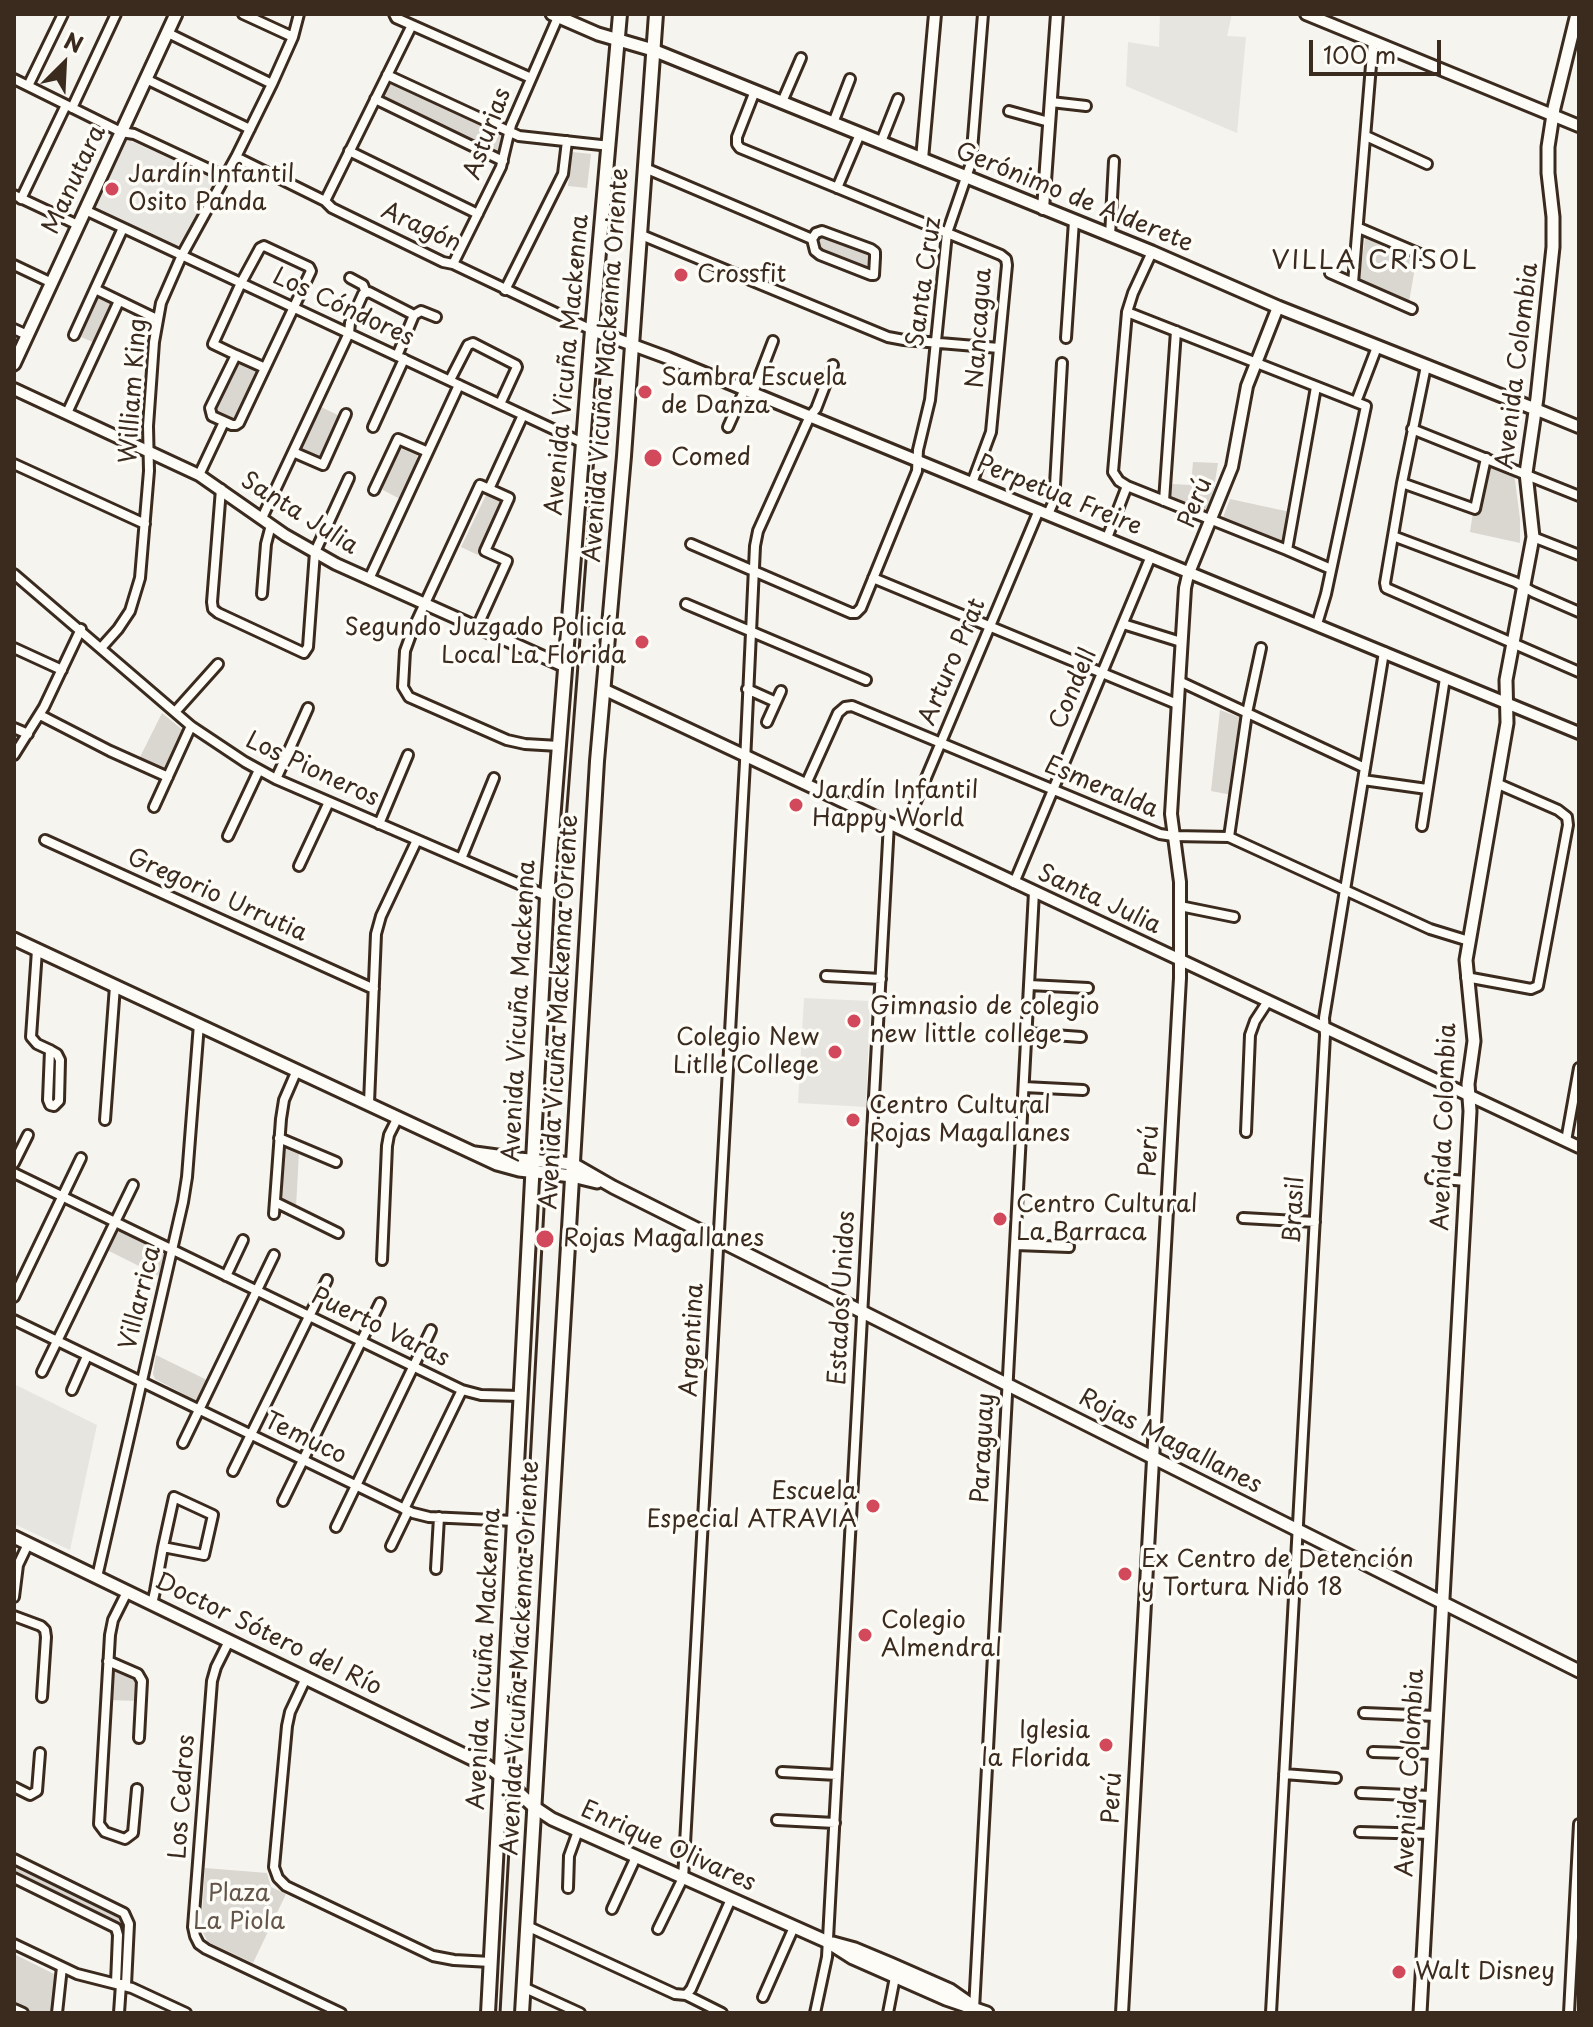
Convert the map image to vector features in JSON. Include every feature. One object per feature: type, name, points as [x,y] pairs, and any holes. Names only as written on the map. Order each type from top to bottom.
[{"type":"main road","name":"Manutara","points":[[14,364],[176,14]]},
{"type":"main road","name":"Avenida Vicuña Mackenna","points":[[488,2013],[547,896],[620,14]]},
{"type":"main road","name":"Avenida Vicuña Mackenna Oriente","points":[[522,2013],[603,689],[656,14]]},
{"type":"main road","name":"Avenida Colombia","points":[[1420,2013],[1470,1111],[1468,1094],[1473,1028],[1466,960],[1507,723],[1505,685],[1533,537],[1526,473],[1553,247],[1547,166],[1553,115],[1577,14]]},
{"type":"main road","name":"Gerónimo de Alderete","points":[[555,15],[598,34],[653,50],[755,91],[1152,252],[1278,307],[1535,409]]},
{"type":"main road","name":"Rojas Magallanes","points":[[14,939],[475,1153],[533,1166],[572,1170],[613,1187],[1579,1671]]},
{"type":"main road","name":"Doctor Sótero del Río","points":[[14,1537],[487,1766],[501,1776]]},
{"type":"main road","name":"Enrique Olivares","points":[[501,1776],[550,1818],[828,1942],[848,1946],[896,1972],[956,1994],[974,2010],[987,2013]]},
{"type":"street","points":[[28,86],[63,14]]},
{"type":"street","points":[[78,225],[18,197],[116,14]]},
{"type":"street","points":[[243,14],[293,37]]},
{"type":"street","name":"William King","points":[[101,648],[125,620],[136,597],[140,578],[149,471],[148,426],[157,319],[163,296],[272,84],[293,37],[299,14]]},
{"type":"street","points":[[394,14],[396,18],[531,78]]},
{"type":"street","points":[[922,159],[935,14]]},
{"type":"street","name":"Santa Cruz","points":[[753,572],[856,613],[861,608],[916,475],[918,450],[929,408],[947,233],[967,178],[972,154],[983,14]]},
{"type":"street","points":[[1043,209],[1057,14]]},
{"type":"street","points":[[1306,14],[1579,126]]},
{"type":"street","name":"Asturias","points":[[453,264],[503,161],[508,131],[555,15]]},
{"type":"street","points":[[325,201],[412,25]]},
{"type":"street","points":[[168,33],[272,84]]},
{"type":"street","points":[[1353,283],[1373,41]]},
{"type":"street","points":[[782,102],[801,58]]},
{"type":"street","points":[[387,75],[524,137],[610,146]]},
{"type":"street","points":[[14,79],[121,132],[134,134],[226,177]]},
{"type":"street","points":[[146,79],[250,129]]},
{"type":"street","points":[[833,123],[850,79]]},
{"type":"street","name":"Nancagua","points":[[755,91],[737,137],[738,146],[1006,259],[990,438],[972,483]]},
{"type":"street","points":[[375,99],[503,161]]},
{"type":"street","points":[[881,142],[898,99]]},
{"type":"street","points":[[1051,102],[1086,106]]},
{"type":"street","points":[[1009,111],[1049,122]]},
{"type":"street","points":[[837,188],[860,134]]},
{"type":"street","points":[[1366,136],[1427,164]]},
{"type":"street","points":[[505,290],[563,174],[567,141]]},
{"type":"street","points":[[349,151],[478,214]]},
{"type":"street","name":"Aragón","points":[[236,157],[443,262],[592,330]]},
{"type":"street","points":[[1110,236],[1114,161]]},
{"type":"street","points":[[645,168],[812,239]]},
{"type":"street","name":"Los Cóndores","points":[[85,210],[583,443]]},
{"type":"street","points":[[1066,338],[1074,221]]},
{"type":"street","points":[[74,335],[123,228]]},
{"type":"street","points":[[1359,228],[1420,254]]},
{"type":"street","points":[[822,231],[871,249],[875,252],[874,275],[820,255],[815,251],[812,239],[822,231]]},
{"type":"street","points":[[639,234],[888,337],[999,348]]},
{"type":"street","points":[[236,355],[210,408],[212,416],[232,425],[239,423],[294,308],[311,268],[262,246],[213,344],[265,368]]},
{"type":"street","points":[[1152,252],[1127,312],[1113,472],[1127,486],[1331,569]]},
{"type":"street","points":[[14,265],[52,283]]},
{"type":"street","points":[[1330,273],[1412,309]]},
{"type":"street","points":[[262,594],[267,522],[293,452],[366,293],[363,285],[350,278]]},
{"type":"street","points":[[95,289],[157,319]]},
{"type":"street","points":[[366,293],[414,315]]},
{"type":"street","points":[[67,413],[119,301]]},
{"type":"street","name":"Perú","points":[[1122,2013],[1180,960],[1179,870],[1171,803],[1185,588],[1232,467],[1243,401],[1278,307]]},
{"type":"street","points":[[373,427],[414,315],[421,311],[436,317]]},
{"type":"street","points":[[1127,312],[1361,404]]},
{"type":"street","points":[[14,329],[27,335]]},
{"type":"street","name":"Perpetua Freire","points":[[592,330],[918,460],[1579,733]]},
{"type":"street","points":[[1164,501],[1176,331]]},
{"type":"street","points":[[728,427],[773,341]]},
{"type":"street","points":[[369,579],[428,452],[468,345],[473,343],[516,365],[500,404]]},
{"type":"street","points":[[1317,624],[1331,569],[1361,404],[1377,347]]},
{"type":"street","name":"Arturo Prat","points":[[904,830],[990,626],[1044,512],[1053,503],[1062,363]]},
{"type":"street","name":"Argentina","points":[[683,1878],[755,546],[758,531],[810,416],[816,409],[833,365]]},
{"type":"street","points":[[1426,366],[1402,483],[1386,588],[1579,672]]},
{"type":"street","points":[[1287,550],[1316,387]]},
{"type":"street","name":"Santa Julia","points":[[14,389],[199,475],[315,552],[566,667]]},
{"type":"street","name":"Gerónimo de Alderete","points":[[1535,409],[1579,427]]},
{"type":"street","points":[[293,452],[323,465],[346,414]]},
{"type":"street","points":[[489,489],[523,415]]},
{"type":"street","points":[[199,475],[224,422]]},
{"type":"street","points":[[1412,429],[1579,496]]},
{"type":"street","points":[[374,490],[398,439],[428,452]]},
{"type":"street","points":[[1402,483],[1475,509],[1486,458]]},
{"type":"street","points":[[14,464],[145,524]]},
{"type":"street","points":[[221,489],[213,609],[306,652],[315,552],[349,478]]},
{"type":"street","points":[[477,627],[507,561],[485,551],[509,498],[480,485],[405,651],[403,687],[407,695],[507,740],[559,746]]},
{"type":"street","points":[[1107,538],[1127,486]]},
{"type":"street","points":[[1393,536],[1515,582],[1579,612]]},
{"type":"street","points":[[1533,537],[1579,555]]},
{"type":"street","points":[[691,544],[753,572]]},
{"type":"street","name":"Condell","points":[[1014,883],[1151,556]]},
{"type":"street","name":"Los Pioneros","points":[[14,574],[191,726],[231,754],[276,779],[547,896]]},
{"type":"street","points":[[873,578],[1177,704]]},
{"type":"street","points":[[686,604],[866,680]]},
{"type":"street","points":[[1123,624],[1181,642]]},
{"type":"street","points":[[14,755],[40,715],[81,629]]},
{"type":"street","points":[[14,648],[62,670]]},
{"type":"street","points":[[1229,837],[1247,713],[1261,648]]},
{"type":"street","name":"Brasil","points":[[1271,2013],[1325,1012],[1384,652]]},
{"type":"street","points":[[175,712],[218,664]]},
{"type":"street","points":[[1422,826],[1445,678]]},
{"type":"street","points":[[1179,681],[1365,768]]},
{"type":"street","name":"Santa Julia","points":[[603,689],[1579,1147]]},
{"type":"street","points":[[747,689],[776,702]]},
{"type":"street","points":[[767,722],[781,691]]},
{"type":"street","name":"Esmeralda","points":[[806,784],[838,713],[852,706],[1160,834],[1229,837],[1430,929],[1469,941]]},
{"type":"street","points":[[276,779],[308,708]]},
{"type":"street","points":[[40,715],[168,777]]},
{"type":"street","points":[[154,807],[191,726]]},
{"type":"street","points":[[14,728],[28,734]]},
{"type":"street","points":[[379,824],[408,755]]},
{"type":"street","points":[[228,836],[259,770]]},
{"type":"street","points":[[461,859],[494,778]]},
{"type":"street","points":[[1363,780],[1427,789]]},
{"type":"street","points":[[1466,977],[1531,989],[1538,986],[1568,825],[1566,815],[1558,810],[1496,783]]},
{"type":"street","points":[[299,866],[329,802]]},
{"type":"street","name":"Estados Unidos","points":[[815,2013],[828,1942],[889,823]]},
{"type":"street","name":"Gregorio Urrutia","points":[[45,840],[374,989]]},
{"type":"street","points":[[369,1103],[378,926],[417,840]]},
{"type":"street","name":"Paraguay","points":[[974,2010],[1034,892]]},
{"type":"street","points":[[1180,906],[1234,917]]},
{"type":"street","points":[[37,950],[31,1034],[35,1042],[50,1050],[59,1057],[58,1103],[53,1106],[48,1100],[50,1050]]},
{"type":"street","points":[[826,976],[881,979]]},
{"type":"street","points":[[1029,985],[1088,988]]},
{"type":"street","points":[[105,1120],[115,986]]},
{"type":"street","points":[[1246,1132],[1250,1035],[1268,1001]]},
{"type":"street","name":"Villarrica","points":[[97,1577],[187,1177],[199,1024]]},
{"type":"street","points":[[1027,1033],[1081,1037]]},
{"type":"street","points":[[1566,1141],[1579,1068]]},
{"type":"street","points":[[274,1214],[284,1100],[297,1070]]},
{"type":"street","points":[[1024,1087],[1083,1090]]},
{"type":"street","points":[[382,1260],[387,1146],[398,1117]]},
{"type":"street","points":[[14,1163],[28,1135]]},
{"type":"street","points":[[279,1138],[336,1162]]},
{"type":"street","points":[[14,1297],[81,1158]]},
{"type":"street","name":"Puerto Varas","points":[[14,1173],[462,1390],[481,1395],[521,1396]]},
{"type":"street","points":[[1431,1178],[1466,1181]]},
{"type":"street","points":[[42,1372],[133,1185]]},
{"type":"street","points":[[275,1202],[338,1233]]},
{"type":"street","points":[[1243,1218],[1315,1222]]},
{"type":"street","points":[[226,1276],[243,1240]]},
{"type":"street","points":[[1016,1245],[1069,1247]]},
{"type":"street","points":[[183,1443],[274,1255]]},
{"type":"street","points":[[233,1471],[327,1280]]},
{"type":"street","points":[[283,1501],[380,1303]]},
{"type":"street","name":"Temuco","points":[[14,1320],[406,1510],[424,1516],[514,1521]]},
{"type":"street","points":[[336,1527],[431,1330]]},
{"type":"street","points":[[72,1390],[87,1356]]},
{"type":"street","points":[[391,1546],[462,1390]]},
{"type":"street","points":[[152,1604],[163,1547],[174,1497],[213,1515],[204,1555],[163,1547]]},
{"type":"street","points":[[436,1569],[439,1517]]},
{"type":"street","points":[[14,1597],[18,1565],[28,1544]]},
{"type":"street","points":[[127,1592],[113,1620],[108,1661],[99,1824],[105,1832],[125,1839],[133,1833],[137,1789]]},
{"type":"street","points":[[14,1616],[45,1630],[42,1697]]},
{"type":"street","name":"Los Cedros","points":[[229,1641],[212,1681],[193,1927],[195,1936],[206,1949],[341,2013]]},
{"type":"street","points":[[108,1661],[138,1674],[142,1681],[139,1738]]},
{"type":"street","points":[[306,1678],[287,1726],[274,1867],[278,1878],[286,1886],[433,1956],[491,1962]]},
{"type":"street","points":[[1364,1713],[1436,1716]]},
{"type":"street","points":[[1373,1752],[1434,1754]]},
{"type":"street","points":[[14,1787],[30,1795],[37,1791],[40,1753]]},
{"type":"street","points":[[782,1772],[837,1775]]},
{"type":"street","points":[[1284,1774],[1336,1778]]},
{"type":"street","points":[[1361,1793],[1432,1796]]},
{"type":"street","points":[[777,1820],[835,1823]]},
{"type":"street","points":[[1569,2013],[1579,1824]]},
{"type":"street","points":[[568,1888],[569,1856],[578,1831]]},
{"type":"street","points":[[1360,1832],[1430,1834]]},
{"type":"street","points":[[612,1909],[636,1857]]},
{"type":"street","points":[[14,1859],[127,1916],[129,1924],[119,2013]]},
{"type":"street","points":[[14,1878],[116,1928],[121,1984]]},
{"type":"street","points":[[658,1929],[683,1878]]},
{"type":"street","points":[[686,1995],[731,1899]]},
{"type":"street","points":[[527,1926],[722,2013]]},
{"type":"street","points":[[763,1997],[794,1927]]},
{"type":"street","points":[[14,1944],[89,1978],[121,1984],[186,2013]]},
{"type":"street","points":[[57,2013],[62,1967]]},
{"type":"street","points":[[888,2013],[896,1972]]},
{"type":"street","points":[[523,1987],[580,2013]]},
{"type":"street","points":[[14,2009],[23,2013]]},
{"type":"shaded area","points":[[1160,14],[1232,14],[1227,36],[1246,37],[1237,133],[1126,86],[1128,42],[1159,47]]},
{"type":"shaded area","points":[[127,139],[215,179],[180,249],[94,211]]},
{"type":"shaded area","name":"Colegio New Litlle College","points":[[804,998],[870,1001],[866,1107],[798,1103]]},
{"type":"shaded area","points":[[14,1384],[97,1425],[70,1550],[14,1524]]},
{"type":"green space","points":[[388,79],[501,133],[499,154],[379,98]]},
{"type":"green space","points":[[572,152],[591,154],[587,188],[568,186]]},
{"type":"green space","points":[[823,235],[870,252],[868,272],[820,251],[817,238]]},
{"type":"green space","points":[[1365,238],[1416,262],[1409,302],[1359,282]]},
{"type":"green space","points":[[98,296],[114,304],[95,343],[79,336]]},
{"type":"green space","points":[[239,358],[259,367],[233,423],[213,414]]},
{"type":"green space","points":[[319,406],[342,417],[321,462],[297,452]]},
{"type":"green space","points":[[402,449],[417,455],[418,459],[400,499],[382,487]]},
{"type":"green space","points":[[1193,462],[1218,463],[1206,512],[1168,499],[1171,484],[1191,485]]},
{"type":"green space","points":[[1488,462],[1514,473],[1520,543],[1470,532]]},
{"type":"green space","points":[[487,493],[503,500],[478,555],[461,547]]},
{"type":"green space","points":[[1230,499],[1290,512],[1283,542],[1222,520]]},
{"type":"green space","points":[[1220,710],[1244,719],[1232,795],[1211,791]]},
{"type":"green space","points":[[162,713],[184,731],[167,770],[139,759]]},
{"type":"green space","points":[[283,1145],[299,1152],[296,1207],[279,1201]]},
{"type":"green space","points":[[115,1232],[163,1252],[165,1256],[159,1276],[107,1250]]},
{"type":"green space","points":[[156,1355],[209,1381],[200,1400],[155,1379]]},
{"type":"green space","points":[[112,1669],[138,1680],[137,1701],[110,1700]]},
{"type":"green space","points":[[14,1860],[127,1918],[124,1979],[118,1977],[118,1930],[14,1877]]},
{"type":"green space","name":"Plaza La Piola","points":[[205,1868],[267,1873],[271,1887],[286,1894],[253,1963],[208,1942],[201,1929]]},
{"type":"green space","points":[[14,1954],[56,1975],[53,2013],[33,2013],[14,2004]]},
{"type":"railway","points":[[500,2013],[563,860],[601,365]]},
{"type":"place","name":"Jardín Infantil Osito Panda","points":[[112,189]]},
{"type":"place","name":"Crossfit","points":[[681,275]]},
{"type":"place","name":"Sambra Escuela de Danza","points":[[645,392]]},
{"type":"place","name":"Comed","points":[[653,458]]},
{"type":"place","name":"Segundo Juzgado Policía Local La Florida","points":[[642,642]]},
{"type":"place","name":"Jardín Infantil Happy World","points":[[796,805]]},
{"type":"place","name":"Gimnasio de colegio new little college","points":[[854,1021]]},
{"type":"place","name":"Colegio New Litlle College","points":[[835,1052]]},
{"type":"place","name":"Centro Cultural Rojas Magallanes","points":[[853,1120]]},
{"type":"place","name":"Centro Cultural La Barraca","points":[[1000,1219]]},
{"type":"place","name":"Rojas Magallanes","points":[[545,1239]]},
{"type":"place","name":"Escuela Especial ATRAVIA","points":[[873,1506]]},
{"type":"place","name":"Ex Centro de Detención y Tortura Nido 18","points":[[1125,1574]]},
{"type":"place","name":"Colegio Almendral","points":[[865,1635]]},
{"type":"place","name":"Iglesia la Florida","points":[[1106,1745]]},
{"type":"place","name":"Walt Disney","points":[[1399,1972]]},
{"type":"district","name":"VILLA CRISOL","points":[[1375,262]]}]
